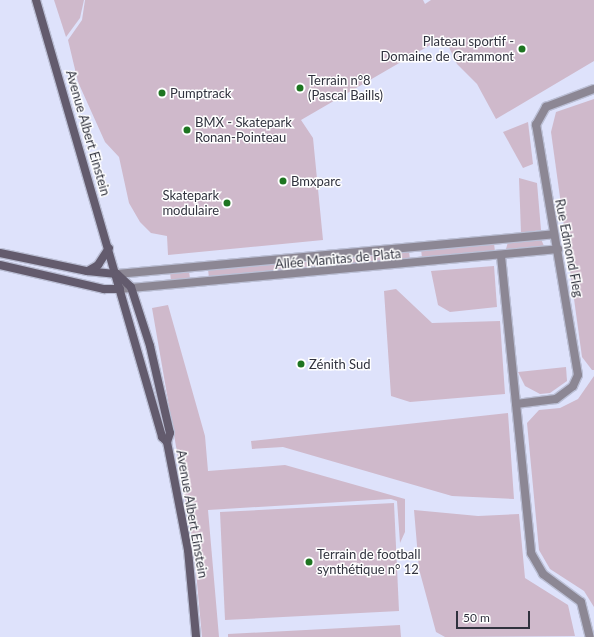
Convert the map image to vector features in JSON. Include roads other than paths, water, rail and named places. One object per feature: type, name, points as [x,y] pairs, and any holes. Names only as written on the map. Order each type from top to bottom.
[{"type":"main road","name":"Avenue Albert Einstein","points":[[36,0],[117,274],[162,437],[167,442]]},
{"type":"main road","points":[[87,272],[98,265],[109,248]]},
{"type":"main road","points":[[0,253],[87,272],[117,274]]},
{"type":"main road","points":[[0,265],[104,288],[120,289]]},
{"type":"main road","name":"Avenue Albert Einstein","points":[[117,274],[131,288],[150,346],[170,433],[167,442],[188,550],[196,637]]},
{"type":"street","name":"Rue Edmond Fleg","points":[[516,404],[556,399],[573,386],[578,375],[536,125],[546,107],[594,89]]},
{"type":"street","name":"Allée Manitas de Plata","points":[[117,274],[554,234]]},
{"type":"street","name":"Allée Manitas de Plata","points":[[120,289],[501,256],[558,249]]},
{"type":"street","points":[[501,256],[531,553],[543,574],[581,602],[590,637]]},
{"type":"place","name":"Plateau sportif - Domaine de Grammont","points":[[522,49]]},
{"type":"place","name":"Terrain n°8 (Pascal Baills)","points":[[300,88]]},
{"type":"place","name":"Pumptrack","points":[[162,93]]},
{"type":"place","name":"BMX - Skatepark Ronan-Pointeau","points":[[187,130]]},
{"type":"place","name":"Bmxparc","points":[[283,181]]},
{"type":"place","name":"Skatepark modulaire","points":[[227,203]]},
{"type":"place","name":"Zénith Sud","points":[[301,364]]},
{"type":"place","name":"Terrain de football synthétique n° 12","points":[[309,562]]}]
